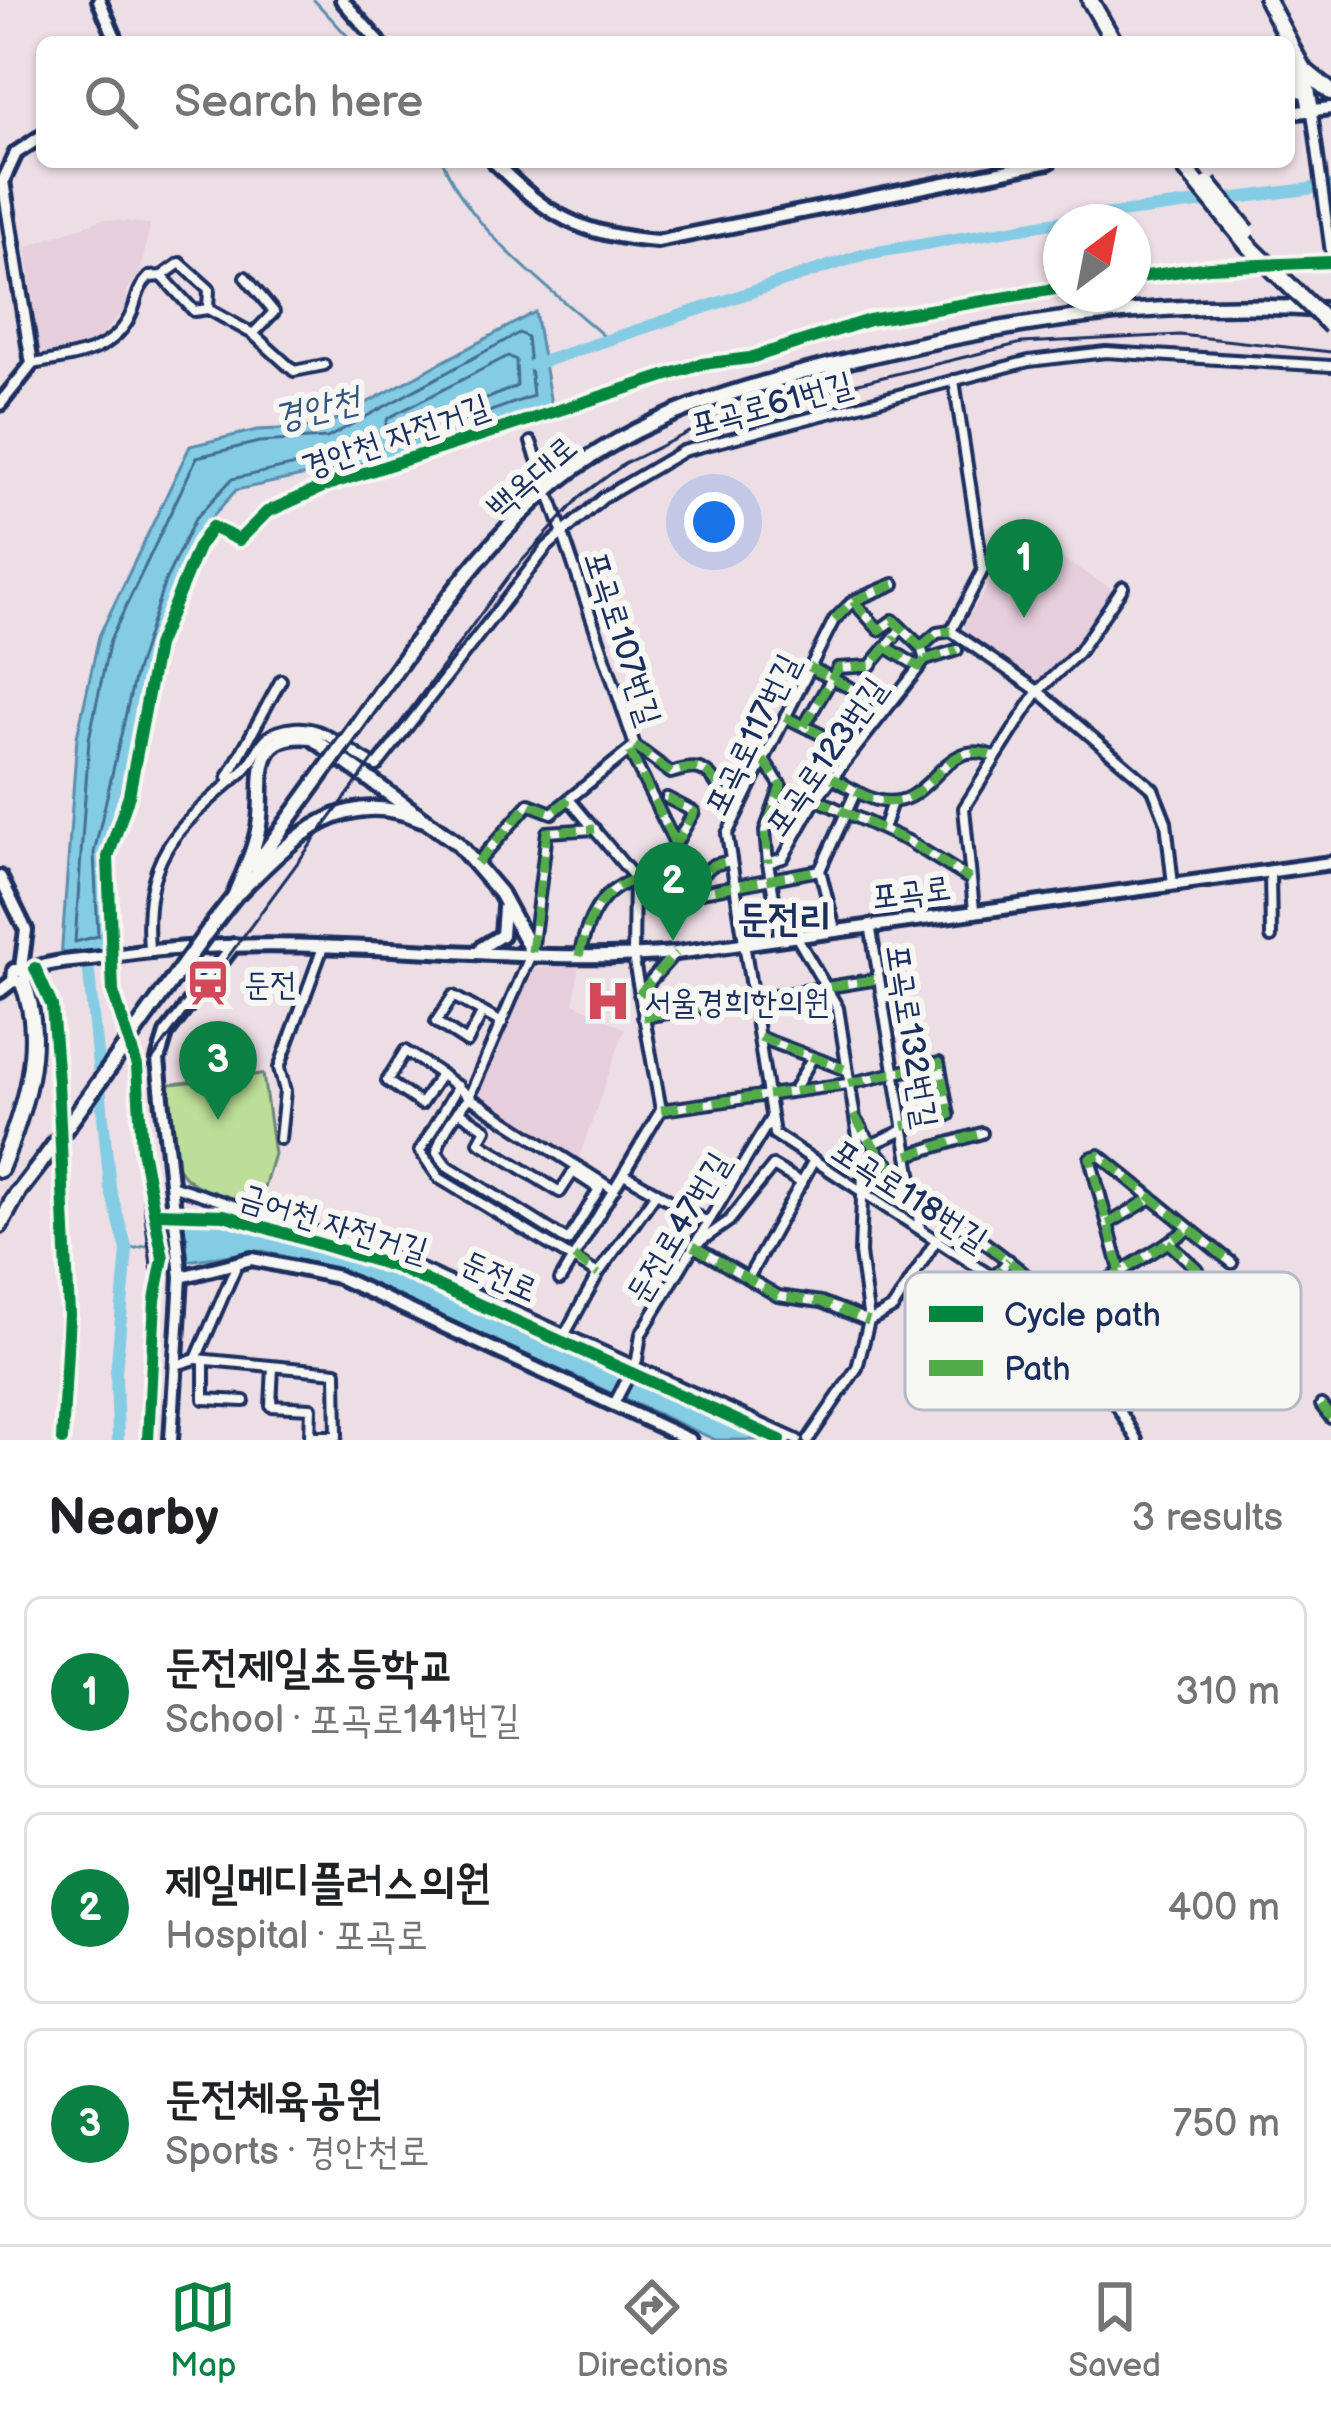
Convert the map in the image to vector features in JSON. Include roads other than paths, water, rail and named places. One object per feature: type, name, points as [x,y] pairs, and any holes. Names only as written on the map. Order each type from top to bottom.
[{"type":"highway","points":[[1257,0],[1275,36]]},
{"type":"highway","points":[[1267,0],[1286,36]]},
{"type":"highway","points":[[1089,2],[1103,36]]},
{"type":"highway","points":[[1089,2],[1110,36]]},
{"type":"highway","points":[[1296,70],[1331,92]]},
{"type":"highway","points":[[1296,70],[1312,115]]},
{"type":"highway","points":[[1185,168],[1247,244],[1331,326]]},
{"type":"highway","points":[[1197,168],[1272,258],[1331,313]]},
{"type":"highway","points":[[0,1169],[29,1077],[29,998],[21,976]]},
{"type":"highway","points":[[0,1219],[17,1194]]},
{"type":"main road","name":"백옥대로","points":[[234,897],[468,573],[517,517],[587,460],[656,421],[734,390],[991,327],[1177,307],[1331,313]]},
{"type":"main road","points":[[234,897],[259,830],[262,762],[289,738],[322,741],[442,829],[477,863],[500,893],[532,952]]},
{"type":"main road","points":[[17,1194],[234,897],[305,829],[344,810],[395,809],[442,829]]},
{"type":"street","points":[[99,0],[114,36]]},
{"type":"street","points":[[342,0],[374,36]]},
{"type":"street","points":[[1295,114],[1312,115],[1331,108]]},
{"type":"street","points":[[1312,115],[1331,253]]},
{"type":"street","points":[[32,364],[1,182],[16,154],[36,140]]},
{"type":"street","points":[[500,168],[535,203],[569,224],[613,238],[657,241],[1019,168]]},
{"type":"street","points":[[0,404],[32,364],[95,353],[131,316],[137,288],[148,277],[162,276],[180,262],[208,290],[208,309]]},
{"type":"street","points":[[162,276],[194,310],[208,309],[253,334],[294,371],[324,365]]},
{"type":"street","points":[[245,278],[274,312],[253,334]]},
{"type":"street","name":"포곡로61번길","points":[[143,950],[164,848],[213,801],[227,778],[242,772],[261,740],[290,728],[321,733],[377,766],[503,598],[564,531],[631,480],[704,442],[1029,361],[1106,352],[1331,366]]},
{"type":"street","points":[[951,631],[983,570],[954,380]]},
{"type":"street","points":[[531,442],[544,478]]},
{"type":"street","name":"포곡로107번길","points":[[551,499],[632,749],[569,799]]},
{"type":"street","name":"포곡로117번길","points":[[745,943],[727,834],[834,620],[853,602],[894,584]]},
{"type":"street","points":[[974,910],[964,808],[1038,691],[1078,653],[1123,587]]},
{"type":"street","points":[[853,602],[874,628],[880,630],[893,620],[921,647],[922,663]]},
{"type":"street","points":[[804,726],[838,668],[870,666],[900,631]]},
{"type":"street","points":[[921,647],[937,633],[951,631],[1038,691],[1153,789],[1163,809],[1173,885]]},
{"type":"street","points":[[888,648],[922,663],[957,650]]},
{"type":"street","name":"포곡로123번길","points":[[781,937],[768,863],[783,858],[816,799],[922,663]]},
{"type":"street","points":[[809,667],[886,706]]},
{"type":"street","points":[[227,778],[281,680]]},
{"type":"street","points":[[784,717],[853,750]]},
{"type":"street","points":[[832,778],[892,802],[921,790],[962,752],[972,748],[995,757]]},
{"type":"street","points":[[632,749],[671,773],[690,766],[706,770],[719,788]]},
{"type":"street","points":[[632,749],[674,841],[681,877],[694,881],[713,865],[730,861]]},
{"type":"street","points":[[764,760],[781,786],[765,830],[768,863]]},
{"type":"street","points":[[835,929],[820,870],[856,791]]},
{"type":"street","points":[[667,798],[694,812],[674,841]]},
{"type":"street","points":[[477,863],[529,804],[552,813],[569,799],[634,877],[633,956],[661,1110],[560,1280]]},
{"type":"street","points":[[816,799],[882,829],[970,879]]},
{"type":"street","points":[[882,829],[892,802]]},
{"type":"street","points":[[458,1111],[486,1129],[478,1142],[560,1192],[573,1172],[599,1189],[568,1241],[446,1165],[437,1152],[439,1142],[458,1111],[469,1096],[532,952],[547,832],[595,830]]},
{"type":"street","name":"포곡로","points":[[21,976],[44,967],[143,950],[234,945],[578,956],[676,953],[1331,863]]},
{"type":"street","points":[[578,956],[587,921],[600,899],[634,877],[677,868]]},
{"type":"street","points":[[634,896],[670,898],[820,870]]},
{"type":"street","points":[[1270,872],[1271,937]]},
{"type":"street","points":[[0,877],[26,930],[21,976],[0,991]]},
{"type":"street","points":[[476,950],[494,944],[506,925],[500,893]]},
{"type":"street","name":"포곡로132번길","points":[[870,923],[920,1228]]},
{"type":"street","points":[[796,934],[838,1008],[862,1192],[860,1253],[869,1321],[856,1368],[808,1440]]},
{"type":"street","points":[[745,943],[772,1117]]},
{"type":"street","points":[[171,1440],[181,1277],[157,1087],[161,1048],[234,945]]},
{"type":"street","points":[[280,1139],[285,1090],[279,1068],[324,945]]},
{"type":"street","points":[[639,994],[676,953]]},
{"type":"street","points":[[643,1017],[878,979]]},
{"type":"street","points":[[482,1014],[467,1042],[436,1022],[453,996],[502,1023]]},
{"type":"street","points":[[760,1037],[844,1069]]},
{"type":"street","points":[[441,1074],[422,1104],[387,1081],[405,1052],[441,1074],[614,1190]]},
{"type":"street","points":[[794,1090],[811,1060]]},
{"type":"street","points":[[661,1110],[847,1084],[939,1064],[949,1115],[903,1128],[873,1144]]},
{"type":"street","points":[[458,1086],[420,1151],[439,1178],[598,1274]]},
{"type":"street","points":[[854,1115],[915,1195],[1024,1272]]},
{"type":"street","name":"포곡로118번길","points":[[772,1117],[774,1135],[985,1272]]},
{"type":"street","name":"둔전로47번길","points":[[614,1404],[633,1366],[641,1334],[772,1117]]},
{"type":"street","points":[[908,1155],[982,1133]]},
{"type":"street","points":[[1120,1270],[1090,1158],[1107,1157],[1186,1231],[1232,1263]]},
{"type":"street","points":[[748,1278],[814,1160]]},
{"type":"street","points":[[693,1246],[704,1244],[729,1221],[773,1166],[802,1183]]},
{"type":"street","points":[[624,1174],[706,1222]]},
{"type":"street","name":"둔전로","points":[[171,1185],[397,1258],[796,1440]]},
{"type":"street","points":[[565,1334],[598,1274],[657,1192]]},
{"type":"street","points":[[1108,1224],[1150,1198]]},
{"type":"street","points":[[1117,1272],[1186,1231]]},
{"type":"street","points":[[916,1272],[937,1239]]},
{"type":"street","points":[[1168,1242],[1199,1272]]},
{"type":"street","points":[[693,1246],[778,1296],[821,1302],[869,1321],[892,1309],[905,1289]]},
{"type":"street","points":[[181,1277],[239,1260],[279,1261],[353,1283],[690,1440]]},
{"type":"street","points":[[239,1260],[200,1361],[204,1399],[244,1401]]},
{"type":"street","points":[[999,1272],[1009,1260]]},
{"type":"street","points":[[176,1365],[200,1361],[336,1372],[337,1436],[310,1436],[311,1408],[272,1406],[273,1367]]},
{"type":"street","points":[[1321,1406],[1331,1418]]},
{"type":"street","points":[[1119,1410],[1137,1440]]},
{"type":"water","name":"경안천","points":[[535,312],[551,404],[410,453],[236,490],[204,526],[152,654],[106,856],[112,949],[61,959],[77,737],[99,636],[190,446],[257,430],[322,427]]},
{"type":"water","points":[[181,1216],[251,1225],[325,1244],[401,1272],[766,1440],[716,1440],[333,1268],[263,1251],[186,1261]]},
{"type":"waterway","points":[[314,0],[347,36]]},
{"type":"waterway","points":[[446,168],[493,236],[606,338]]},
{"type":"waterway","name":"경안천","points":[[533,365],[865,254],[1088,217],[1331,186]]},
{"type":"waterway","name":"경안천","points":[[87,953],[110,1188],[127,1250],[116,1373],[118,1440]]},
{"type":"waterway","points":[[127,1250],[187,1237]]},
{"type":"tram line","points":[[154,1440],[160,1341],[133,1115],[144,1071],[511,573],[582,495],[624,464],[720,417],[1022,343],[1180,335],[1331,352]]},
{"type":"place","name":"둔전제일초등학교","points":[[1024,618]]},
{"type":"place","name":"제일메디플러스의원","points":[[673,941]]},
{"type":"place","name":"둔전","points":[[208,983]]},
{"type":"place","name":"서울경희한의원","points":[[608,1001]]},
{"type":"place","name":"둔전체육공원","points":[[218,1120]]},
{"type":"district","name":"둔전리","points":[[784,917]]}]
